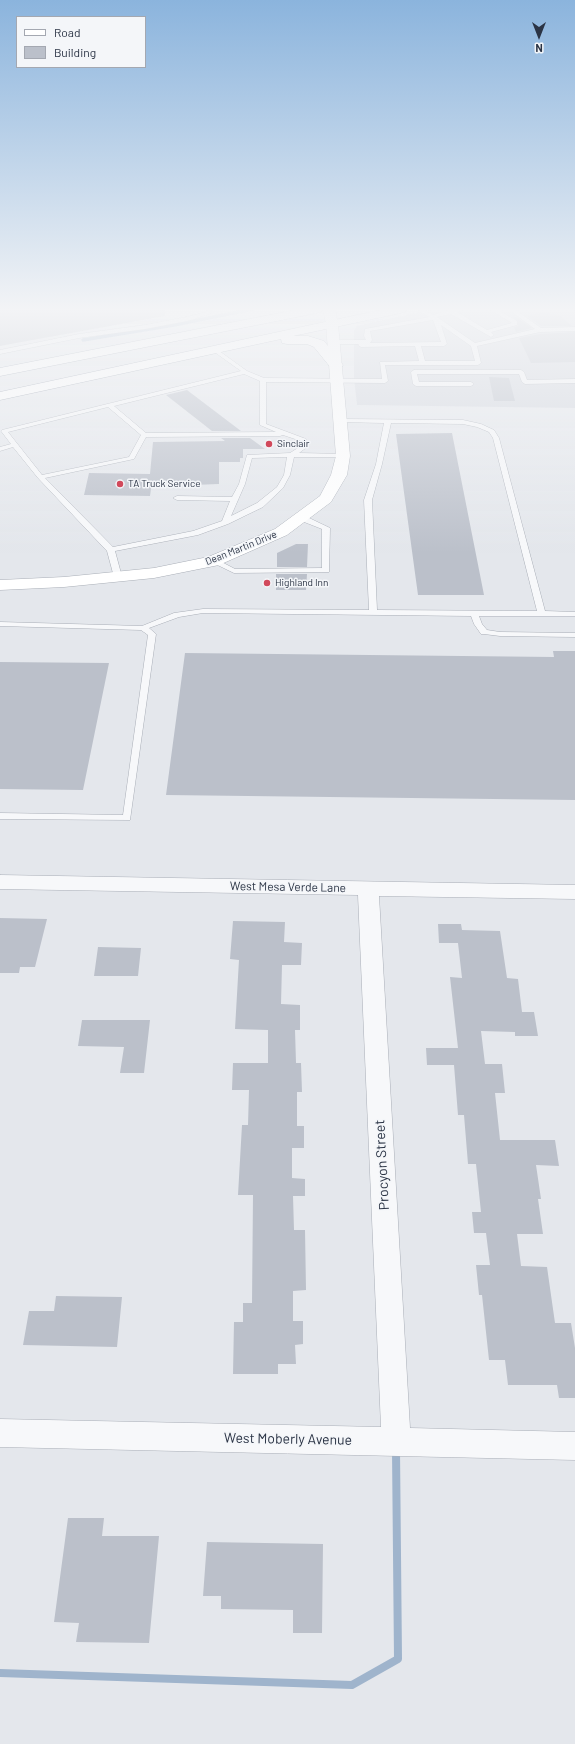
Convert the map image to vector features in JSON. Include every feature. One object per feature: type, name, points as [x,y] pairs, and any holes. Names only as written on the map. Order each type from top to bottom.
[{"type":"main road","points":[[0,396],[26,390]]},
{"type":"main road","name":"Dean Martin Drive","points":[[0,585],[154,573],[212,561],[281,532],[326,499],[339,475],[343,456],[337,390]]},
{"type":"street","name":"West Mesa Verde Lane","points":[[0,882],[575,892]]},
{"type":"street","name":"Procyon Street","points":[[368,888],[396,1442]]},
{"type":"street","name":"West Moberly Avenue","points":[[0,1433],[575,1446]]},
{"type":"lane","points":[[118,577],[111,550],[40,476],[4,431],[169,390]]},
{"type":"lane","points":[[111,550],[196,533],[225,522],[260,505],[280,488],[288,475],[292,455],[304,447],[304,440],[263,425],[263,390]]},
{"type":"lane","points":[[109,405],[144,434],[290,434]]},
{"type":"lane","points":[[340,421],[471,423],[485,427],[495,434],[542,614]]},
{"type":"lane","points":[[373,613],[368,500],[379,464],[388,421]]},
{"type":"lane","points":[[40,476],[132,458],[144,434]]},
{"type":"lane","points":[[0,449],[15,445]]},
{"type":"lane","points":[[225,522],[234,498],[242,484],[249,456],[343,456]]},
{"type":"lane","points":[[177,498],[234,498]]},
{"type":"lane","points":[[212,561],[234,571],[326,570],[326,528],[302,518]]},
{"type":"lane","points":[[0,624],[143,628],[177,615],[203,611],[575,614]]},
{"type":"lane","points":[[475,614],[478,624],[484,632],[500,634],[575,635]]},
{"type":"lane","points":[[0,816],[126,818],[152,634],[143,628]]},
{"type":"shaded area","points":[[355,390],[575,390],[575,408],[357,405]]},
{"type":"building","points":[[188,390],[241,431],[212,431],[166,395]]},
{"type":"building","points":[[492,390],[512,390],[515,401],[494,401]]},
{"type":"building","points":[[452,433],[484,595],[418,595],[396,434]]},
{"type":"building","points":[[221,438],[250,438],[265,449],[243,449],[243,458],[240,458],[240,462],[219,462],[219,484],[194,485],[194,481],[152,481],[150,496],[84,495],[89,473],[150,474],[153,442],[225,441]]},
{"type":"building","points":[[296,544],[308,544],[307,567],[277,567],[277,553]]},
{"type":"building","points":[[276,574],[307,574],[306,590],[276,590]]},
{"type":"building","points":[[553,651],[575,651],[575,800],[166,795],[185,653],[554,657]]},
{"type":"building","points":[[0,662],[109,663],[83,790],[0,789]]},
{"type":"building","points":[[0,918],[47,919],[35,967],[20,967],[19,973],[0,973]]},
{"type":"building","points":[[233,921],[285,922],[284,942],[302,943],[301,965],[282,965],[281,1004],[300,1005],[300,1030],[295,1030],[296,1063],[301,1063],[302,1092],[297,1092],[297,1126],[304,1126],[304,1148],[292,1148],[292,1178],[305,1179],[305,1196],[293,1196],[294,1230],[305,1230],[306,1290],[293,1291],[293,1321],[303,1321],[303,1344],[295,1345],[296,1364],[278,1364],[278,1374],[233,1374],[234,1322],[243,1322],[243,1303],[252,1303],[253,1195],[238,1195],[242,1125],[248,1125],[249,1090],[232,1090],[233,1063],[268,1063],[268,1030],[235,1029],[239,960],[230,959]]},
{"type":"building","points":[[438,924],[461,924],[462,930],[500,931],[507,978],[518,979],[522,1012],[534,1012],[538,1036],[515,1036],[515,1032],[481,1031],[485,1064],[502,1064],[505,1093],[495,1093],[500,1140],[555,1140],[559,1166],[536,1165],[541,1199],[538,1199],[543,1234],[517,1234],[521,1266],[547,1267],[555,1323],[571,1323],[575,1348],[575,1398],[559,1398],[557,1385],[508,1385],[505,1360],[489,1360],[482,1295],[479,1295],[476,1265],[490,1265],[486,1233],[474,1233],[472,1212],[481,1212],[476,1164],[468,1164],[464,1115],[458,1115],[454,1065],[427,1065],[426,1048],[458,1048],[450,977],[462,978],[458,943],[439,943]]},
{"type":"building","points":[[98,947],[141,948],[138,976],[94,976]]},
{"type":"building","points":[[82,1020],[150,1020],[144,1073],[120,1073],[124,1047],[78,1046]]},
{"type":"building","points":[[56,1296],[122,1297],[117,1347],[23,1345],[29,1311],[54,1311]]},
{"type":"building","points":[[68,1518],[104,1518],[102,1536],[159,1536],[149,1643],[76,1642],[79,1623],[54,1622]]},
{"type":"building","points":[[207,1542],[323,1544],[322,1633],[293,1633],[293,1610],[221,1609],[221,1596],[203,1596]]},
{"type":"waterway","points":[[0,1673],[352,1685],[398,1659],[396,1450]]},
{"type":"place","name":"Sinclair","points":[[269,444]]},
{"type":"place","name":"TA Truck Service","points":[[120,484]]},
{"type":"place","name":"Highland Inn","points":[[267,583]]}]
